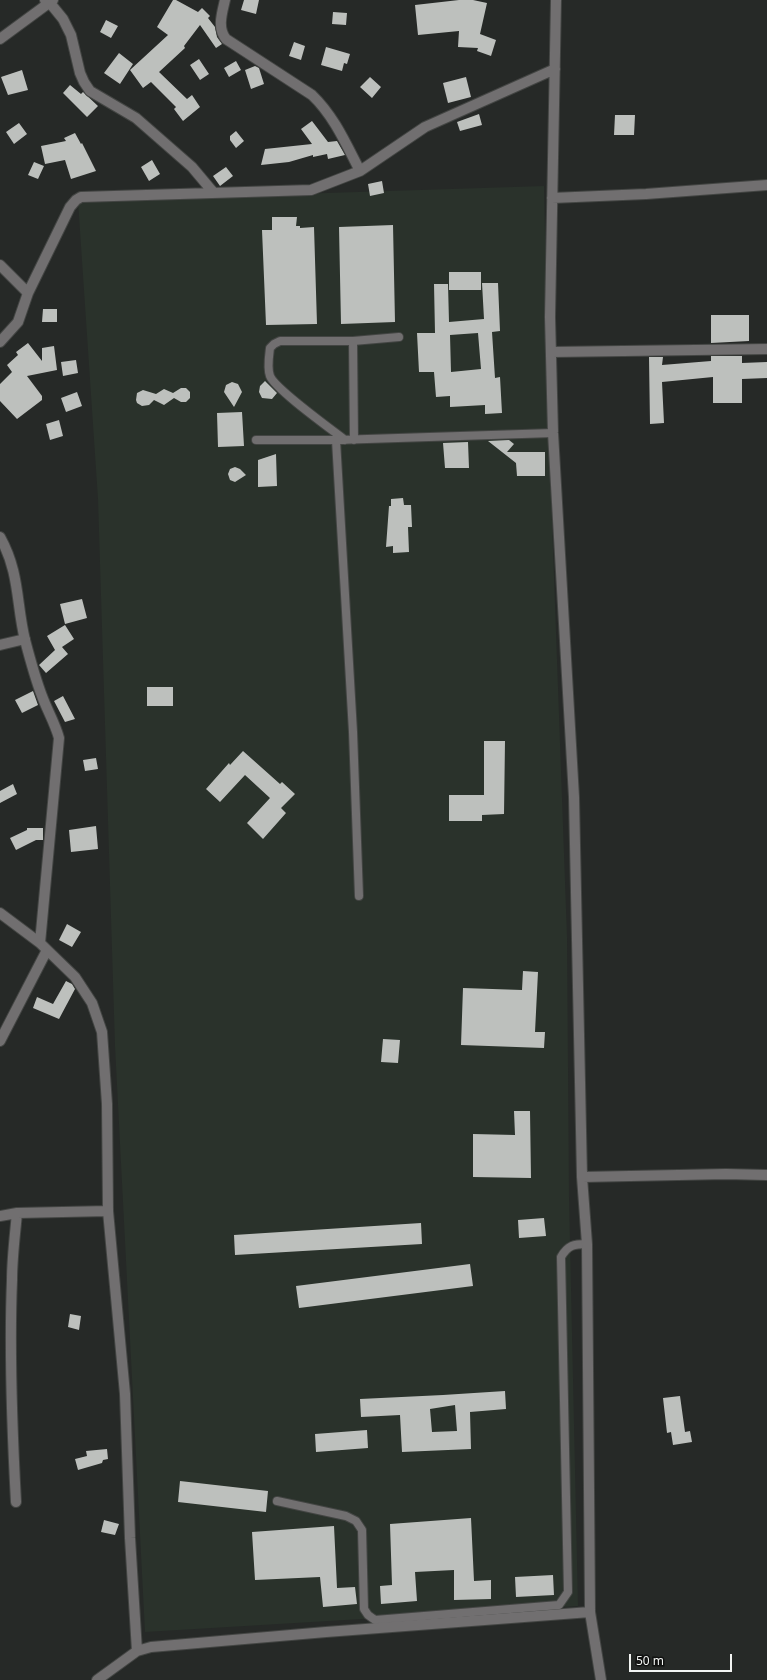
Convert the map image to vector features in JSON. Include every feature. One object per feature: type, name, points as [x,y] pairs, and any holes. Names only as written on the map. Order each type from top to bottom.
[{"type":"street","points":[[225,0],[220,29],[221,34],[226,39],[312,95],[321,104],[342,134],[360,171]]},
{"type":"street","points":[[556,0],[552,198],[551,352],[553,432],[574,797],[582,1177],[588,1244],[590,1612],[601,1680]]},
{"type":"street","points":[[0,38],[50,1],[71,35],[80,73],[90,91],[136,118],[192,167],[213,192]]},
{"type":"street","points":[[0,342],[18,322],[28,293],[70,207],[81,197],[311,190],[360,171],[426,127],[555,69]]},
{"type":"street","points":[[552,198],[646,194],[767,185]]},
{"type":"street","points":[[0,265],[28,293]]},
{"type":"street","points":[[551,352],[767,349]]},
{"type":"street","points":[[0,538],[7,549],[14,570],[25,639],[42,696],[56,727],[59,738],[44,947],[0,1041]]},
{"type":"street","points":[[0,645],[25,639]]},
{"type":"street","points":[[0,914],[44,947],[75,976],[92,1003],[102,1032],[107,1104],[108,1211],[125,1394],[130,1538],[137,1651]]},
{"type":"street","points":[[582,1177],[726,1174],[767,1175]]},
{"type":"street","points":[[0,1216],[17,1213],[108,1211]]},
{"type":"street","points":[[16,1502],[11,1408],[11,1332],[12,1279],[17,1213]]},
{"type":"street","points":[[96,1680],[137,1651],[151,1647],[590,1612]]},
{"type":"lane","points":[[345,440],[283,391],[271,378],[269,372],[270,348],[280,341],[353,341],[399,337]]},
{"type":"lane","points":[[353,341],[354,440]]},
{"type":"lane","points":[[256,440],[354,440],[553,432]]},
{"type":"lane","points":[[336,440],[353,732],[360,896]]},
{"type":"lane","points":[[278,1501],[346,1516],[356,1521],[362,1530],[364,1609],[368,1615],[375,1620],[559,1605],[568,1592],[561,1257],[568,1246],[574,1244],[588,1244]]},
{"type":"shaded area","points":[[544,186],[549,438],[567,937],[569,1197],[578,1606],[145,1632],[115,1046],[98,499],[78,201]]},
{"type":"building","points":[[173,0],[176,0],[198,12],[202,8],[210,16],[208,18],[215,27],[217,37],[222,44],[216,48],[200,25],[184,46],[185,48],[159,72],[187,99],[192,95],[200,107],[183,121],[174,109],[176,107],[151,82],[143,88],[130,70],[168,35],[157,27]]},
{"type":"building","points":[[244,0],[259,0],[256,14],[241,10]]},
{"type":"building","points":[[459,0],[473,0],[487,3],[480,34],[496,40],[491,56],[477,51],[478,48],[458,47],[459,31],[418,35],[415,5]]},
{"type":"building","points":[[333,12],[347,13],[346,25],[332,24]]},
{"type":"building","points":[[106,20],[118,26],[111,38],[100,32]]},
{"type":"building","points":[[294,42],[305,46],[301,60],[289,56]]},
{"type":"building","points":[[326,47],[350,54],[347,64],[344,63],[342,71],[321,65]]},
{"type":"building","points":[[119,53],[133,64],[120,84],[104,73]]},
{"type":"building","points":[[199,59],[209,74],[200,80],[190,65]]},
{"type":"building","points":[[236,61],[241,70],[229,77],[224,68]]},
{"type":"building","points":[[255,66],[259,68],[264,84],[251,89],[245,70]]},
{"type":"building","points":[[22,70],[28,90],[8,95],[1,77]]},
{"type":"building","points":[[370,77],[381,87],[372,98],[360,87]]},
{"type":"building","points":[[466,77],[471,97],[448,103],[443,83]]},
{"type":"building","points":[[70,85],[81,94],[83,92],[98,106],[87,117],[63,93]]},
{"type":"building","points":[[479,114],[482,125],[460,131],[457,122]]},
{"type":"building","points":[[615,115],[635,115],[634,135],[614,135]]},
{"type":"building","points":[[312,121],[328,142],[337,141],[345,155],[328,159],[327,154],[313,157],[313,155],[289,162],[261,165],[265,149],[312,144],[301,129]]},
{"type":"building","points":[[19,123],[27,134],[14,144],[6,132]]},
{"type":"building","points":[[236,131],[244,141],[236,148],[230,140],[230,136]]},
{"type":"building","points":[[75,133],[81,144],[82,143],[96,171],[71,179],[65,160],[45,164],[41,146],[66,141],[64,138]]},
{"type":"building","points":[[152,160],[160,174],[149,181],[141,167]]},
{"type":"building","points":[[34,162],[44,166],[38,179],[28,175]]},
{"type":"building","points":[[226,167],[233,176],[220,186],[213,176]]},
{"type":"building","points":[[382,181],[384,193],[370,196],[368,184]]},
{"type":"building","points":[[272,217],[297,217],[296,226],[300,226],[300,228],[314,227],[317,324],[266,325],[262,230],[272,230]]},
{"type":"building","points":[[393,225],[395,322],[341,324],[339,227]]},
{"type":"building","points":[[449,272],[481,272],[481,290],[449,290]]},
{"type":"building","points":[[482,283],[498,283],[500,331],[492,332],[495,378],[500,377],[502,413],[485,414],[485,405],[450,407],[450,396],[436,397],[434,372],[419,372],[417,333],[435,333],[434,284],[448,284],[449,322],[484,319]],"holes":[[[478,333],[481,369],[451,372],[450,335]]]},
{"type":"building","points":[[43,309],[57,309],[57,322],[42,322]]},
{"type":"building","points":[[711,315],[749,315],[749,341],[711,343]]},
{"type":"building","points":[[28,343],[42,361],[42,348],[54,346],[57,370],[27,376],[42,396],[42,400],[17,419],[0,401],[0,384],[12,372],[7,365],[18,355],[16,352]]},
{"type":"building","points":[[711,356],[742,356],[742,363],[767,362],[767,378],[742,379],[742,403],[713,403],[713,377],[662,382],[664,423],[650,424],[649,357],[663,357],[662,365],[711,361]]},
{"type":"building","points":[[76,360],[78,373],[63,376],[61,362]]},
{"type":"building","points":[[265,381],[277,393],[272,399],[262,398],[259,392],[260,386]]},
{"type":"building","points":[[232,382],[238,384],[242,392],[234,407],[224,392],[226,385]]},
{"type":"building","points":[[181,388],[186,388],[190,392],[190,398],[186,402],[181,402],[174,398],[164,405],[154,400],[149,405],[142,406],[137,403],[136,400],[137,393],[143,390],[156,394],[164,389],[173,393]]},
{"type":"building","points":[[77,392],[82,406],[66,412],[61,398]]},
{"type":"building","points":[[242,412],[244,446],[218,447],[217,413]]},
{"type":"building","points":[[59,420],[63,436],[50,440],[46,424]]},
{"type":"building","points":[[509,440],[514,444],[507,452],[545,452],[545,476],[517,476],[516,463],[488,441]]},
{"type":"building","points":[[468,442],[469,468],[445,468],[443,443]]},
{"type":"building","points":[[276,454],[277,486],[258,487],[258,460]]},
{"type":"building","points":[[235,467],[240,469],[246,475],[235,482],[230,480],[228,474],[230,469]]},
{"type":"building","points":[[403,498],[404,505],[411,505],[412,527],[408,527],[409,552],[393,553],[393,546],[386,547],[389,506],[391,506],[391,499]]},
{"type":"building","points":[[82,599],[87,618],[65,624],[60,604]]},
{"type":"building","points":[[65,625],[74,639],[62,647],[68,654],[46,673],[39,665],[55,650],[47,636]]},
{"type":"building","points":[[147,687],[173,687],[173,706],[147,706]]},
{"type":"building","points":[[33,691],[38,705],[22,713],[15,700]]},
{"type":"building","points":[[63,696],[75,719],[65,722],[54,701]]},
{"type":"building","points":[[484,741],[505,741],[504,814],[482,815],[482,821],[449,821],[449,795],[484,795]]},
{"type":"building","points":[[243,751],[280,784],[282,782],[295,794],[281,808],[286,813],[263,839],[247,823],[270,798],[245,775],[220,802],[206,789],[229,763],[230,765]]},
{"type":"building","points":[[96,758],[98,769],[85,771],[83,760]]},
{"type":"building","points":[[13,784],[17,794],[0,803],[0,791]]},
{"type":"building","points":[[96,826],[98,849],[71,852],[69,830]]},
{"type":"building","points":[[27,828],[43,828],[43,840],[36,840],[16,850],[10,838],[27,830]]},
{"type":"building","points":[[67,924],[81,932],[72,947],[59,940]]},
{"type":"building","points":[[523,971],[538,972],[535,1032],[545,1032],[544,1048],[461,1045],[463,988],[522,990]]},
{"type":"building","points":[[66,981],[72,984],[75,989],[59,1019],[33,1008],[37,997],[53,1004]]},
{"type":"building","points":[[383,1039],[400,1040],[398,1063],[381,1062]]},
{"type":"building","points":[[514,1111],[530,1111],[531,1178],[473,1177],[473,1134],[515,1135]]},
{"type":"building","points":[[544,1218],[546,1236],[519,1238],[518,1220]]},
{"type":"building","points":[[421,1223],[422,1244],[235,1255],[234,1235]]},
{"type":"building","points":[[470,1264],[473,1286],[299,1308],[296,1286]]},
{"type":"building","points":[[70,1314],[81,1316],[79,1330],[68,1327]]},
{"type":"building","points":[[505,1391],[506,1409],[470,1412],[471,1449],[402,1452],[400,1415],[361,1417],[360,1399]],"holes":[[[455,1405],[457,1431],[432,1432],[430,1409]]]},
{"type":"building","points":[[680,1396],[685,1432],[690,1431],[692,1442],[673,1445],[671,1432],[667,1433],[663,1398]]},
{"type":"building","points":[[367,1430],[368,1448],[316,1452],[315,1434]]},
{"type":"building","points":[[107,1449],[108,1459],[103,1460],[102,1463],[78,1470],[75,1459],[87,1456],[86,1451]]},
{"type":"building","points":[[180,1481],[268,1491],[266,1512],[178,1502]]},
{"type":"building","points":[[471,1518],[474,1581],[491,1580],[491,1599],[454,1600],[454,1570],[415,1572],[417,1601],[381,1604],[380,1586],[392,1585],[390,1524]]},
{"type":"building","points":[[104,1520],[119,1524],[115,1535],[101,1532]]},
{"type":"building","points":[[334,1526],[337,1588],[355,1587],[357,1604],[323,1607],[320,1577],[255,1580],[252,1532]]},
{"type":"building","points":[[553,1575],[554,1595],[516,1597],[515,1577]]}]
